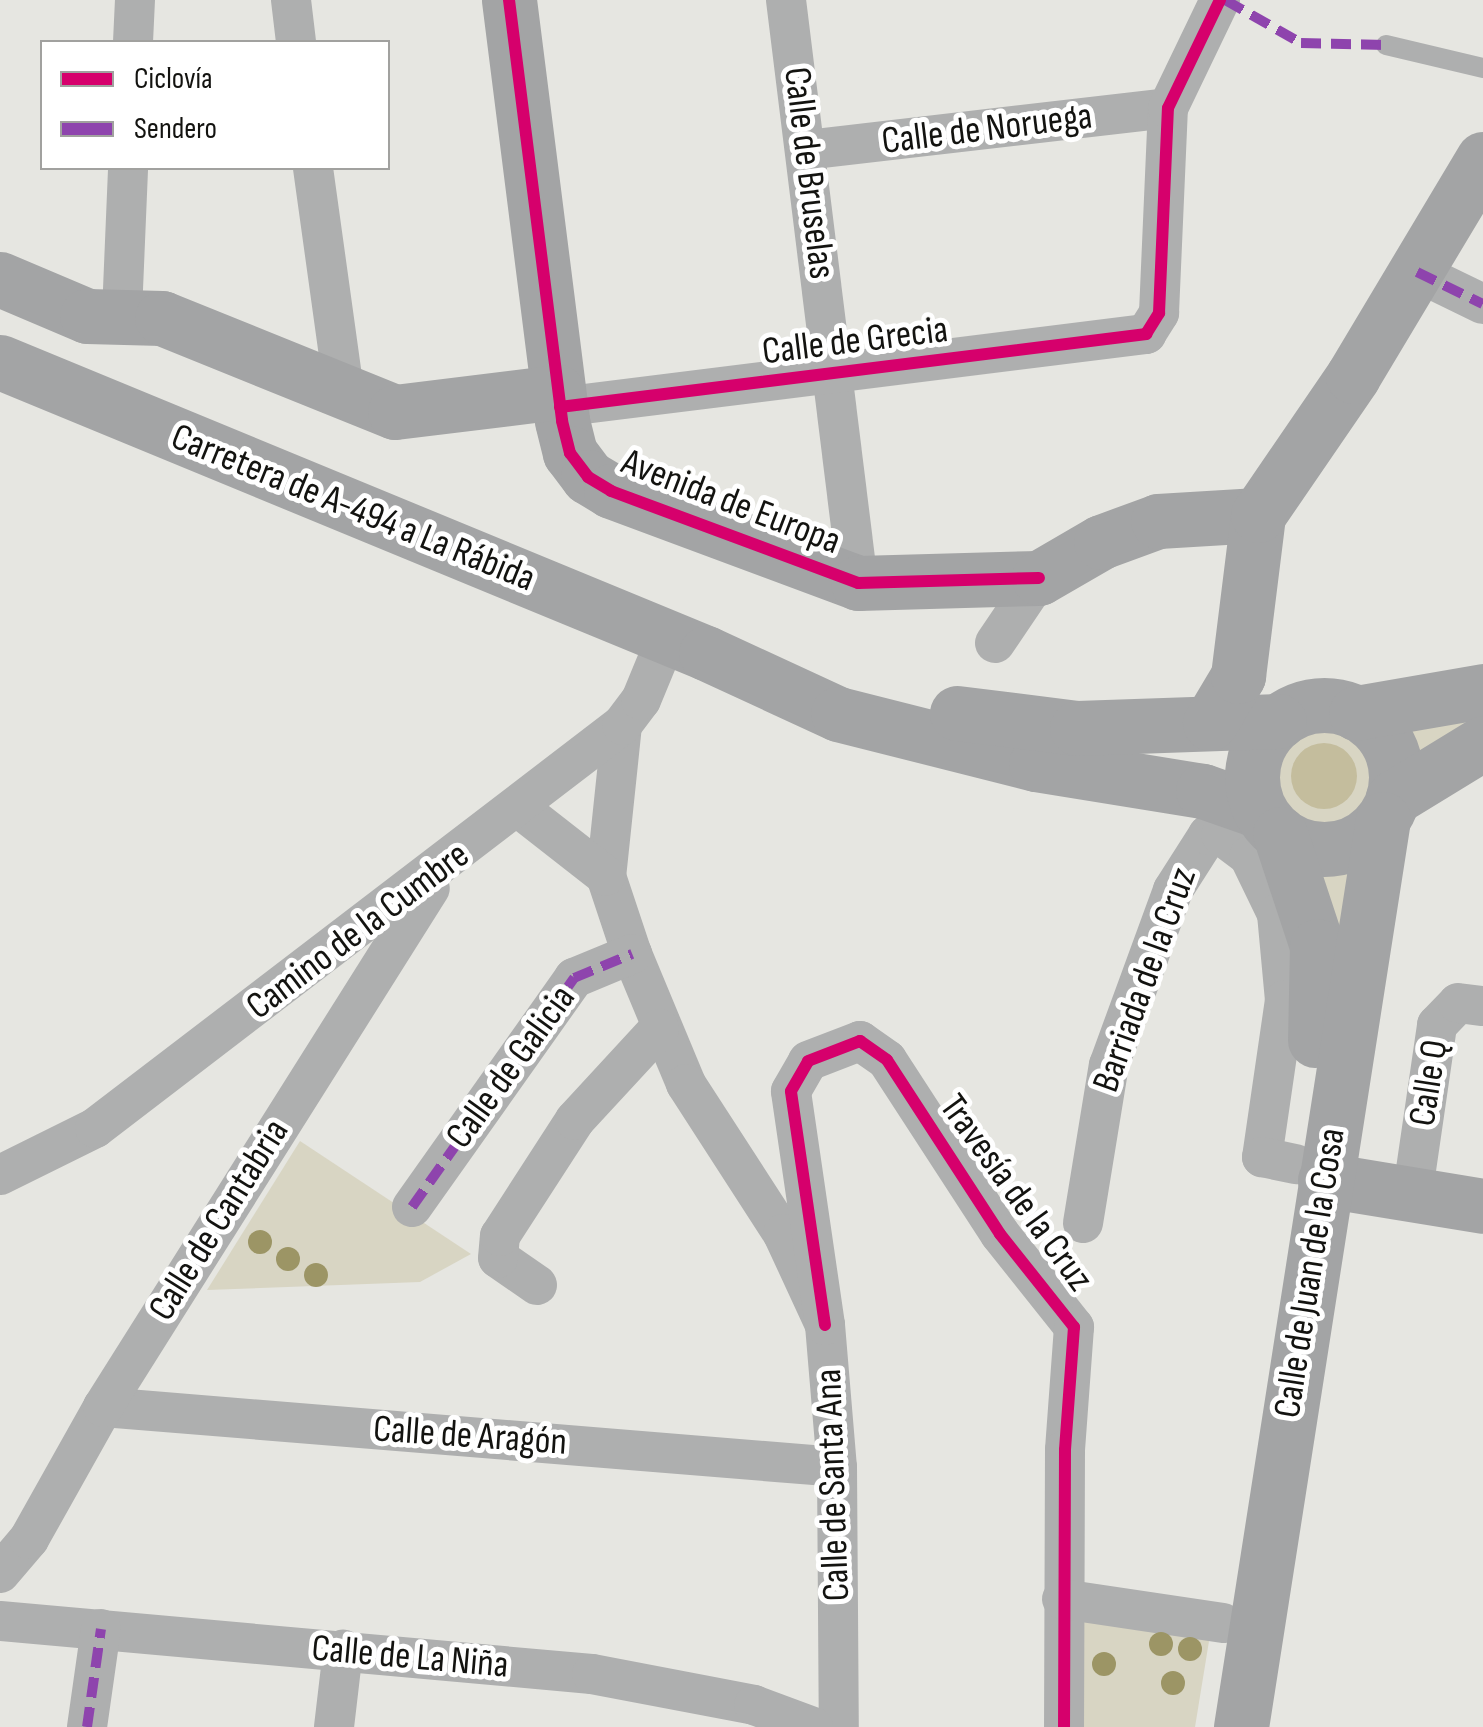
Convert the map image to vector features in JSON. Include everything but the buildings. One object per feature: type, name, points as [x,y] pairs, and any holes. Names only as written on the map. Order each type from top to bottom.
[{"type":"main road","name":"Avenida de Europa","points":[[509,0],[559,400],[570,453],[588,476],[611,492],[858,584],[1039,578]]},
{"type":"main road","points":[[1483,160],[1416,272],[1258,515],[1268,708],[1252,772],[1270,822],[1298,845],[1340,848],[1388,808],[1483,743]]},
{"type":"main road","name":"Calle de Grecia","points":[[0,279],[87,316],[162,318],[344,392],[409,413],[559,400]]},
{"type":"main road","name":"Carretera de A-494 a La Rábida","points":[[0,362],[687,645],[838,714],[932,742],[1203,790],[1270,822]]},
{"type":"main road","points":[[1039,578],[1101,542],[1158,521],[1258,515]]},
{"type":"main road","name":"Carretera de A-494 a La Rábida","points":[[687,645],[992,721],[1078,728],[1483,691]]},
{"type":"main road","points":[[1268,708],[1386,739],[1394,758],[1388,808]]},
{"type":"main road","name":"Calle de Juan de la Cosa","points":[[1208,1727],[1224,1623],[1311,1172],[1388,808]]},
{"type":"main road","name":"Calle de Juan de la Cosa","points":[[1242,1727],[1311,1172],[1320,985],[1308,907],[1270,822]]},
{"type":"main road","points":[[1311,1172],[1412,1196],[1483,1206]]},
{"type":"street","points":[[134,40],[135,0]]},
{"type":"street","points":[[290,0],[296,40]]},
{"type":"street","name":"Calle de Bruselas","points":[[786,0],[858,584]]},
{"type":"street","points":[[1168,108],[1220,0]]},
{"type":"street","name":"Calle de Grecia","points":[[559,400],[835,374],[1146,334],[1155,326],[1168,108]]},
{"type":"street","name":"Calle de Noruega","points":[[806,150],[1168,108]]},
{"type":"street","points":[[122,314],[128,170]]},
{"type":"street","points":[[314,170],[344,392]]},
{"type":"street","points":[[1416,272],[1483,304]]},
{"type":"street","points":[[994,643],[1039,578]]},
{"type":"street","name":"Camino de la Cumbre","points":[[0,1174],[95,1128],[443,868],[622,725],[687,645]]},
{"type":"street","name":"Calle de Santa Ana","points":[[622,725],[606,876],[632,954],[659,1029],[686,1084],[783,1234],[824,1324],[837,1467],[839,1727]]},
{"type":"street","points":[[518,808],[606,876]]},
{"type":"street","name":"Barriada de la Cruz","points":[[1083,1224],[1109,1064],[1173,890],[1208,835],[1220,834],[1250,856],[1277,914],[1284,1000],[1262,1158],[1311,1172]]},
{"type":"street","name":"Calle de Cantabria","points":[[0,1573],[29,1540],[103,1407],[443,868]]},
{"type":"street","name":"Calle de Galicia","points":[[412,1206],[574,978],[632,954]]},
{"type":"street","name":"Calle Q","points":[[1412,1196],[1437,1025],[1458,1003],[1483,1006]]},
{"type":"street","points":[[537,1285],[498,1258],[500,1236],[575,1120],[659,1029]]},
{"type":"street","name":"Travesía de la Cruz","points":[[824,1324],[791,1091],[808,1061],[844,1042],[860,1041],[887,1060],[1000,1234],[1074,1327],[1062,1598],[1064,1727]]},
{"type":"street","name":"Calle de Aragón","points":[[103,1407],[837,1467]]},
{"type":"street","points":[[1062,1598],[1224,1623]]},
{"type":"street","name":"Calle de La Niña","points":[[0,1620],[592,1674],[752,1716],[813,1727]]},
{"type":"street","points":[[88,1727],[101,1629]]},
{"type":"street","points":[[334,1727],[343,1650]]},
{"type":"lane","points":[[1386,45],[1483,68]]},
{"type":"shaded area","points":[[1442,711],[1483,731],[1413,758],[1399,725]]},
{"type":"shaded area","points":[[1324,723],[1344,727],[1362,738],[1373,756],[1377,776],[1373,796],[1362,814],[1344,825],[1324,829],[1304,825],[1286,814],[1275,796],[1271,776],[1275,756],[1286,738],[1304,727]]},
{"type":"shaded area","points":[[1324,743],[1348,752],[1357,776],[1348,800],[1324,809],[1300,800],[1291,776],[1300,752]]},
{"type":"shaded area","points":[[1349,864],[1344,963],[1317,868]]},
{"type":"shaded area","points":[[300,1141],[471,1254],[420,1282],[207,1290]]},
{"type":"shaded area","points":[[1076,1612],[1210,1635],[1195,1727],[1078,1727]]},
{"type":"marked path","points":[[1225,0],[1301,43],[1386,45]]},
{"type":"marked path","points":[[1417,272],[1483,304]]},
{"type":"marked path","points":[[412,1207],[574,978],[632,954]]},
{"type":"marked path","points":[[87,1727],[101,1629]]},
{"type":"cycle path","points":[[509,0],[562,421],[570,453],[588,477],[611,491],[858,583],[1039,578]]},
{"type":"cycle path","points":[[560,407],[1146,334],[1159,313],[1168,108],[1220,0]]},
{"type":"cycle path","points":[[825,1325],[791,1091],[808,1061],[860,1041],[887,1060],[1000,1234],[1074,1327],[1065,1450],[1064,1727]]}]
